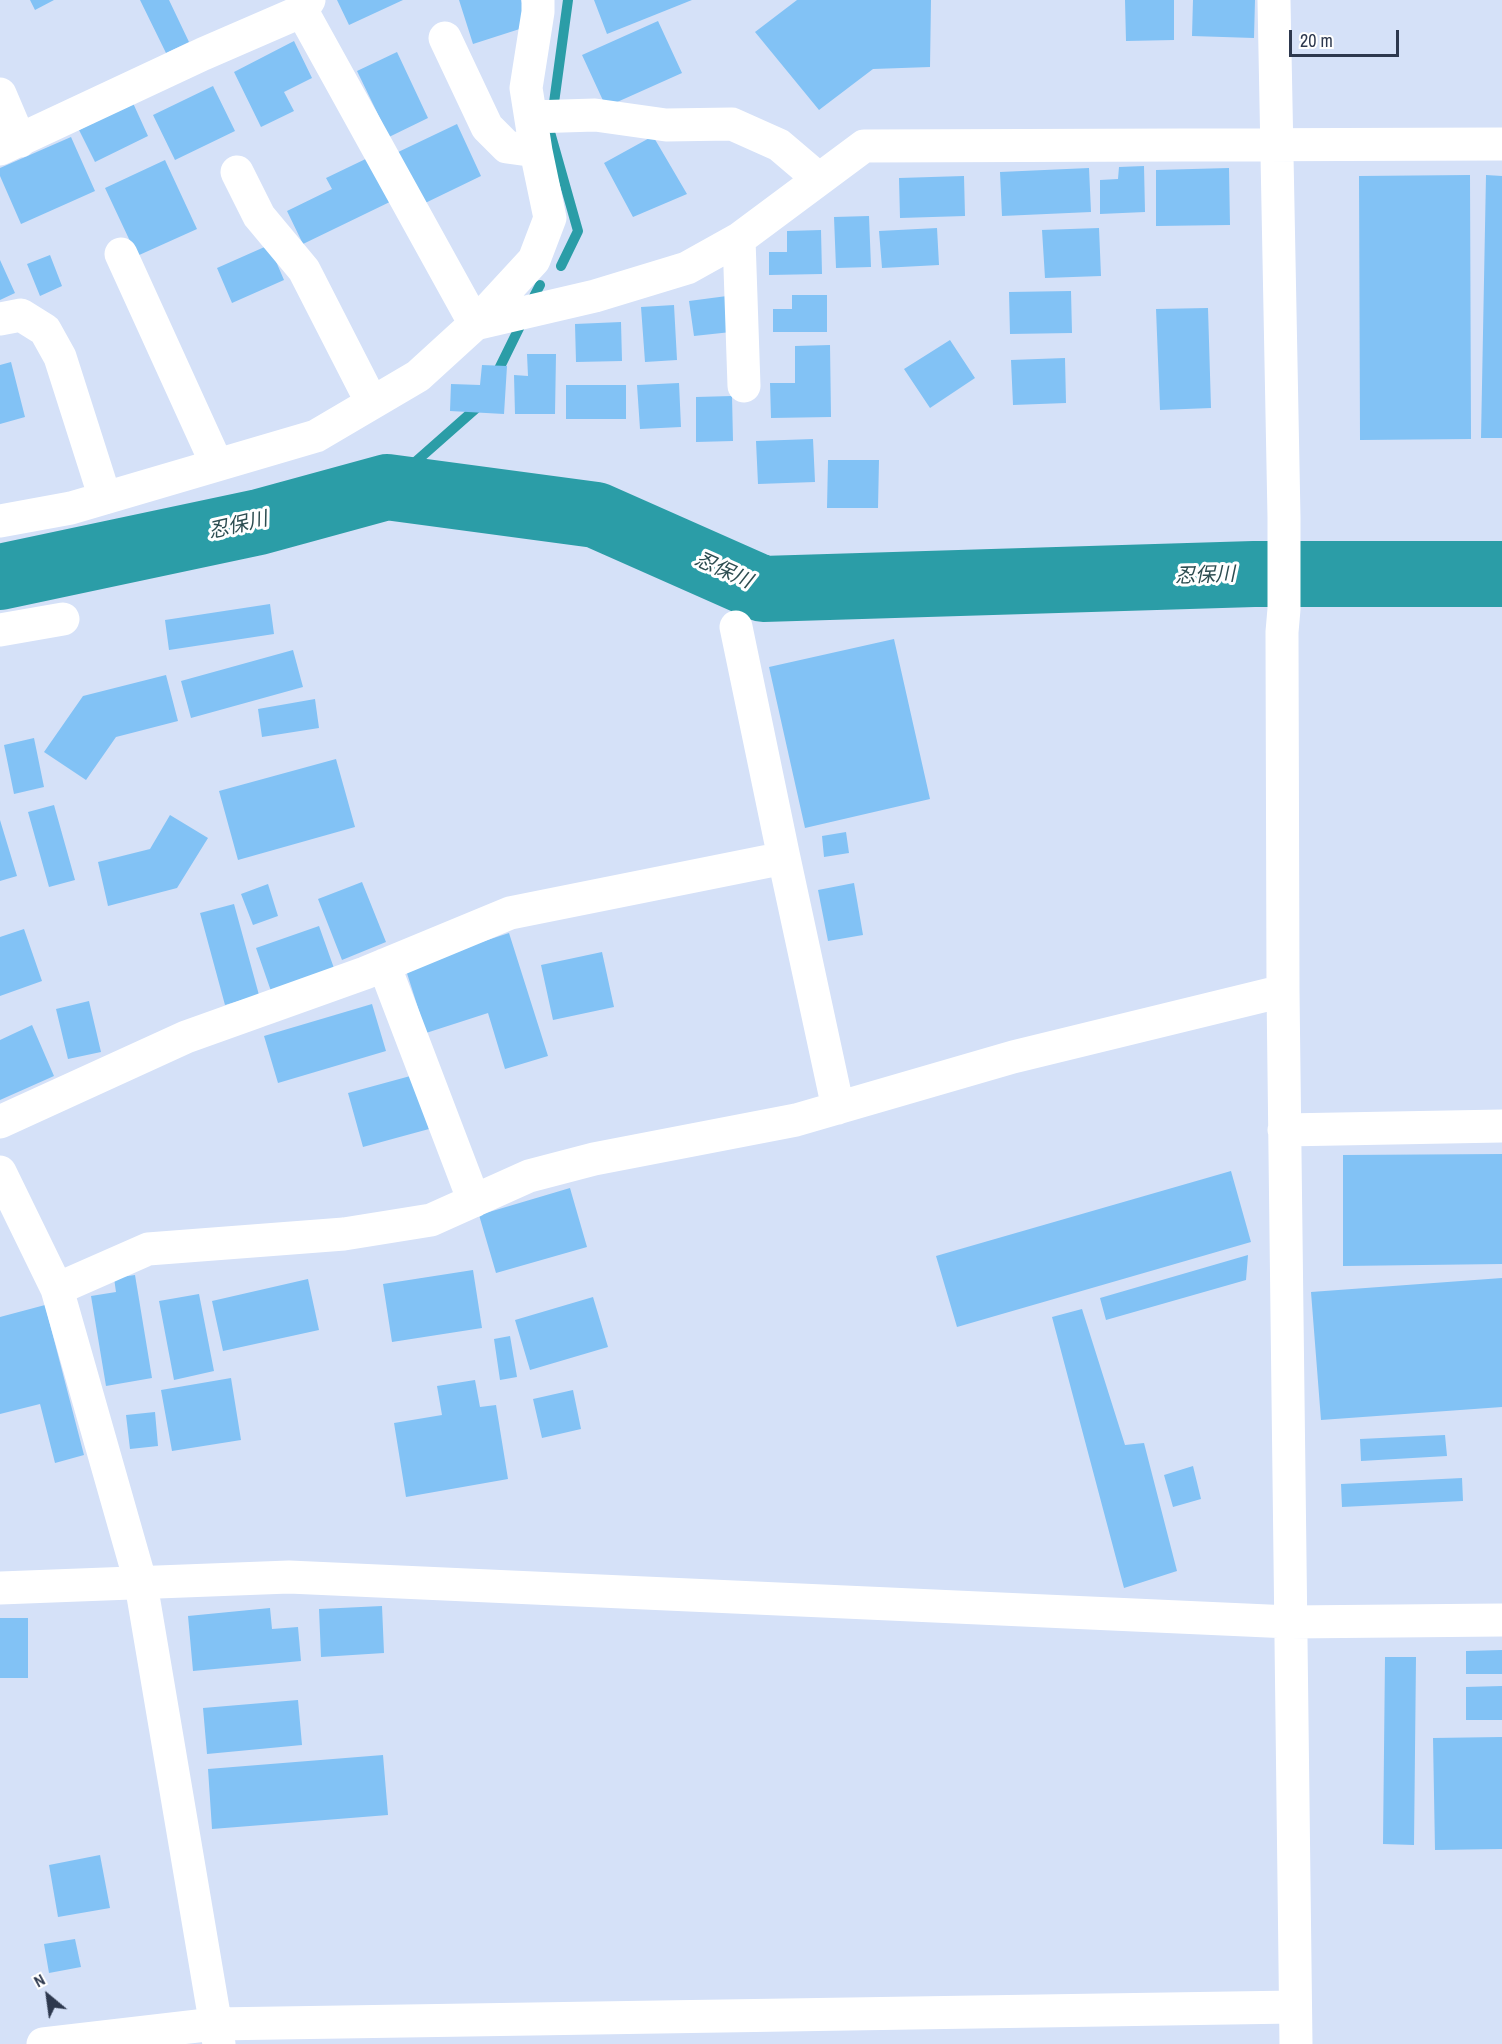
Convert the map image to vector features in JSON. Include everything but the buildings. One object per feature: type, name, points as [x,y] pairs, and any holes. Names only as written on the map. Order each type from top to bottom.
[{"type":"street","points":[[0,521],[71,508],[315,436],[418,376],[476,324],[534,260],[550,218],[526,88],[538,0]]},
{"type":"street","points":[[1274,0],[1284,517],[1282,632],[1284,1130],[1296,2044]]},
{"type":"street","points":[[0,94],[10,145],[305,6],[476,324]]},
{"type":"street","points":[[445,38],[487,127],[507,147],[536,151]]},
{"type":"street","points":[[531,117],[595,115],[666,125],[732,124],[779,146],[819,179]]},
{"type":"street","points":[[476,324],[595,296],[687,268],[739,239],[864,146],[1502,144]]},
{"type":"street","points":[[237,172],[259,216],[304,270],[372,403]]},
{"type":"street","points":[[739,239],[744,386]]},
{"type":"street","points":[[121,254],[217,465]]},
{"type":"street","points":[[0,319],[21,315],[45,330],[60,357],[105,498]]},
{"type":"street","points":[[0,630],[63,619]]},
{"type":"street","points":[[736,627],[838,1108]]},
{"type":"street","points":[[0,1122],[186,1037],[384,965],[510,913],[784,858]]},
{"type":"street","points":[[384,965],[474,1201]]},
{"type":"street","points":[[57,1289],[148,1249],[344,1234],[431,1220],[529,1176],[594,1159],[796,1120],[1013,1057],[1283,991]]},
{"type":"street","points":[[1284,1130],[1502,1126]]},
{"type":"street","points":[[0,1172],[8,1207],[57,1289],[141,1584],[217,2034]]},
{"type":"street","points":[[0,1588],[289,1577],[1290,1622],[1502,1620]]},
{"type":"street","points":[[42,2044],[217,2034],[1294,2007]]},
{"type":"waterway","points":[[561,266],[578,231],[550,132],[568,0]]},
{"type":"waterway","points":[[530,304],[540,285]]},
{"type":"waterway","points":[[495,377],[524,318]]},
{"type":"waterway","points":[[387,487],[481,404]]},
{"type":"waterway","name":"忍保川","points":[[0,577],[259,522],[387,487],[596,515],[763,589],[1254,574],[1502,574]]}]
